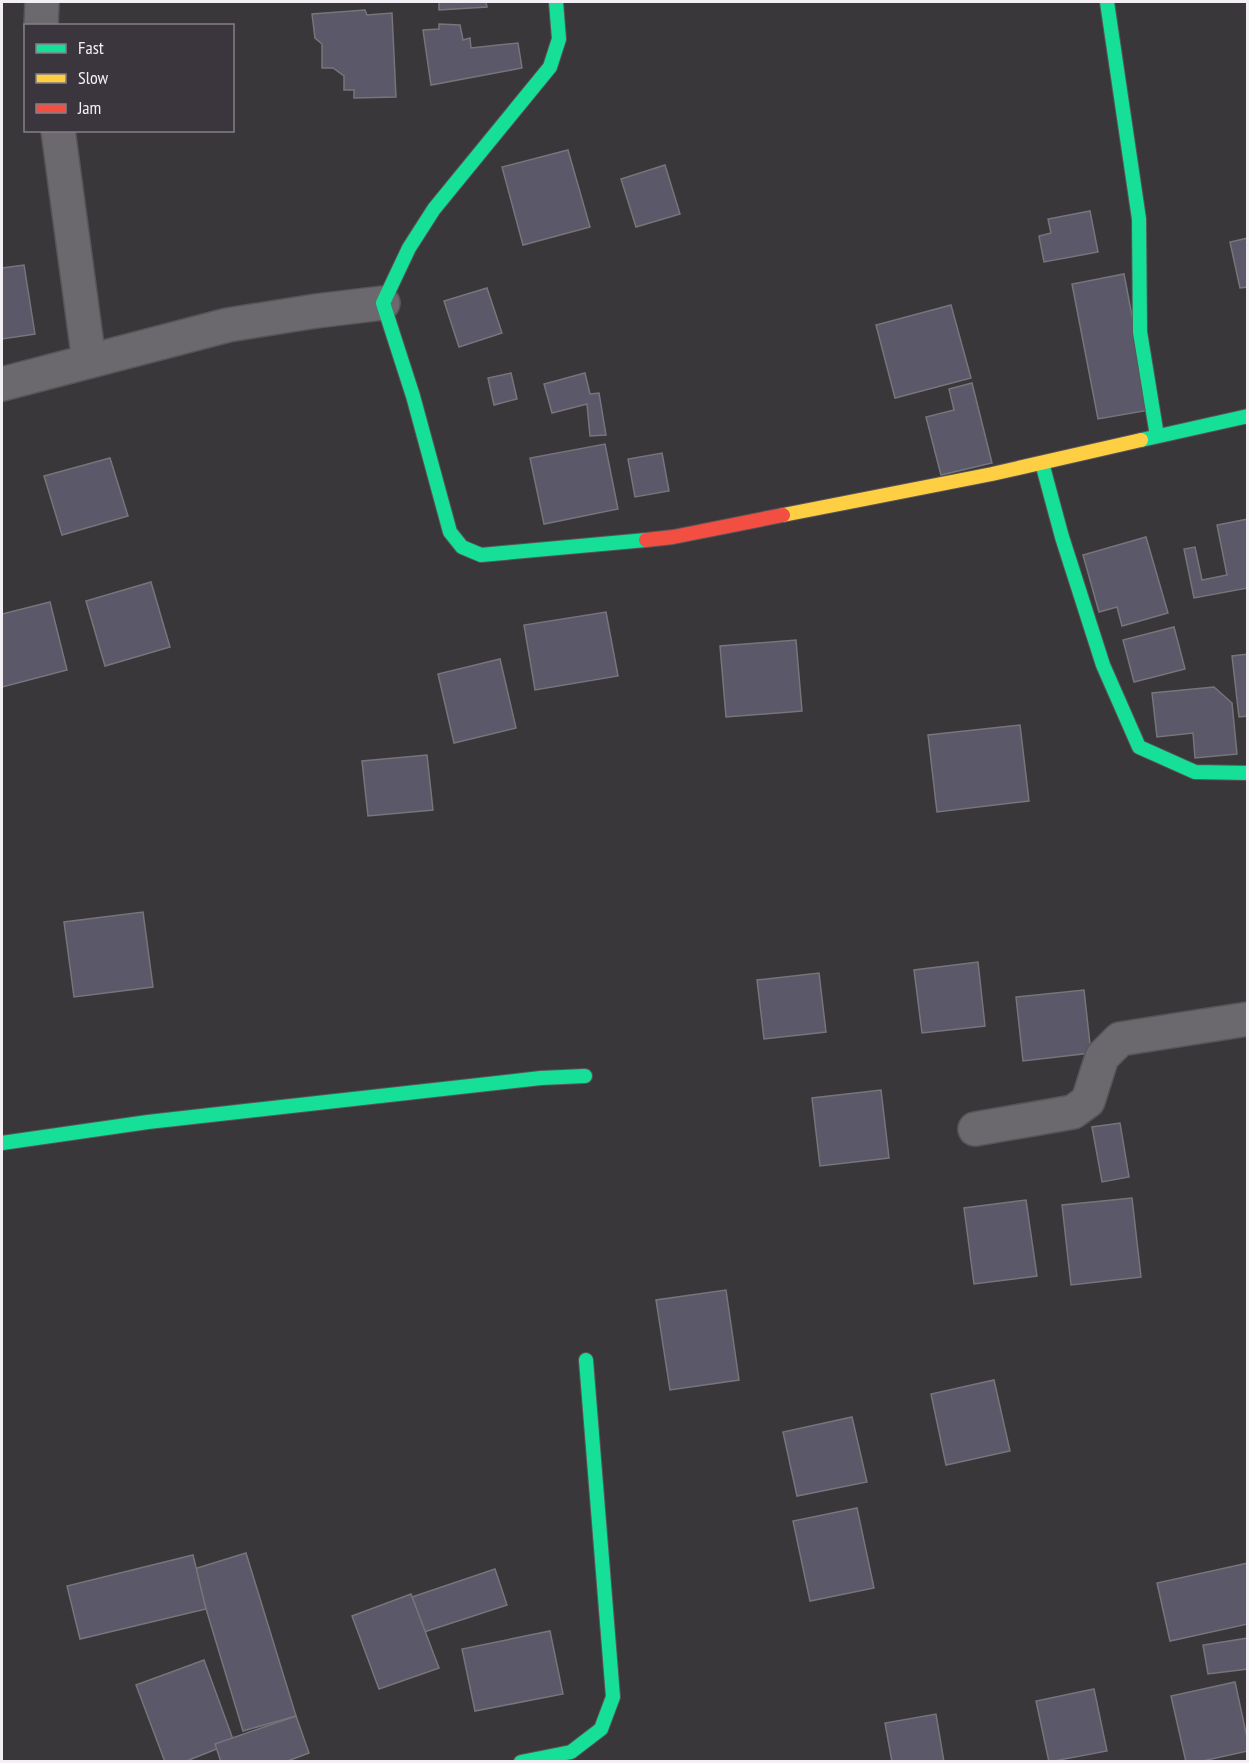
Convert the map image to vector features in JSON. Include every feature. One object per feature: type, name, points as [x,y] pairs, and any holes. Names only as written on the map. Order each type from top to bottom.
[{"type":"street","points":[[41,24],[42,2]]},
{"type":"street","points":[[556,2],[559,39],[550,66],[434,209],[409,248],[383,303],[413,396],[450,532],[462,546],[481,555],[673,537],[1042,463],[1248,416]]},
{"type":"street","points":[[1107,2],[1139,219],[1140,332],[1157,436]]},
{"type":"street","points":[[58,132],[89,361]]},
{"type":"street","points":[[2,384],[228,325],[383,303]]},
{"type":"street","points":[[1042,463],[1062,537],[1103,665],[1139,747],[1195,772],[1248,773]]},
{"type":"street","points":[[975,1129],[1073,1112],[1088,1101],[1102,1057],[1120,1039],[1248,1019]]},
{"type":"street","points":[[2,1143],[148,1122],[541,1078],[585,1076]]},
{"type":"street","points":[[521,1761],[571,1752],[602,1730],[613,1697],[586,1360]]},
{"type":"building","points":[[439,2],[486,2],[487,7],[439,10]]},
{"type":"building","points":[[365,10],[367,15],[392,13],[396,97],[354,98],[354,90],[344,90],[344,76],[333,68],[322,68],[322,44],[315,38],[312,14]]},
{"type":"building","points":[[439,24],[460,25],[463,40],[470,38],[471,48],[518,43],[522,68],[431,85],[423,30],[439,29]]},
{"type":"building","points":[[568,150],[590,227],[523,245],[502,167]]},
{"type":"building","points":[[665,165],[680,214],[636,227],[621,179]]},
{"type":"building","points":[[1090,211],[1098,252],[1044,262],[1039,236],[1051,233],[1048,219]]},
{"type":"building","points":[[1248,238],[1248,287],[1240,288],[1230,242]]},
{"type":"building","points":[[24,265],[35,334],[2,339],[2,268]]},
{"type":"building","points":[[1124,274],[1150,410],[1098,419],[1072,284]]},
{"type":"building","points":[[487,288],[502,333],[459,347],[444,301]]},
{"type":"building","points":[[951,305],[971,378],[895,398],[876,325]]},
{"type":"building","points":[[511,373],[517,399],[494,405],[488,378]]},
{"type":"building","points":[[585,373],[590,394],[599,393],[606,435],[590,436],[587,404],[552,413],[544,384]]},
{"type":"building","points":[[972,383],[992,463],[941,475],[926,417],[954,410],[949,389]]},
{"type":"building","points":[[605,444],[618,509],[544,524],[530,458]]},
{"type":"building","points":[[662,453],[669,491],[635,497],[628,459]]},
{"type":"building","points":[[110,458],[128,516],[62,535],[44,476]]},
{"type":"building","points":[[1248,519],[1248,588],[1194,598],[1184,549],[1195,547],[1202,580],[1227,575],[1217,525]]},
{"type":"building","points":[[1146,537],[1168,613],[1122,626],[1117,607],[1099,612],[1083,555]]},
{"type":"building","points":[[151,582],[170,647],[105,666],[86,601]]},
{"type":"building","points":[[50,602],[67,670],[2,687],[2,614]]},
{"type":"building","points":[[606,612],[618,676],[535,690],[524,625]]},
{"type":"building","points":[[1174,627],[1185,669],[1134,682],[1123,640]]},
{"type":"building","points":[[796,640],[802,711],[726,717],[720,646]]},
{"type":"building","points":[[1248,654],[1248,716],[1239,717],[1232,656]]},
{"type":"building","points":[[500,659],[516,728],[454,743],[438,674]]},
{"type":"building","points":[[1214,687],[1232,703],[1237,754],[1195,758],[1193,733],[1157,737],[1152,693]]},
{"type":"building","points":[[1020,725],[1029,801],[937,812],[928,735]]},
{"type":"building","points":[[427,755],[433,810],[368,816],[362,761]]},
{"type":"building","points":[[143,912],[153,987],[74,997],[64,922]]},
{"type":"building","points":[[978,962],[985,1026],[922,1033],[914,970]]},
{"type":"building","points":[[819,973],[826,1032],[764,1039],[757,980]]},
{"type":"building","points":[[1084,990],[1091,1053],[1023,1061],[1016,997]]},
{"type":"building","points":[[881,1090],[889,1158],[820,1166],[812,1098]]},
{"type":"building","points":[[1120,1123],[1129,1177],[1102,1182],[1092,1127]]},
{"type":"building","points":[[1132,1198],[1141,1277],[1071,1285],[1062,1205]]},
{"type":"building","points":[[1026,1200],[1037,1276],[974,1284],[964,1208]]},
{"type":"building","points":[[726,1290],[739,1380],[670,1390],[656,1300]]},
{"type":"building","points":[[994,1380],[1010,1451],[946,1465],[931,1394]]},
{"type":"building","points":[[852,1417],[867,1482],[797,1496],[783,1432]]},
{"type":"building","points":[[857,1508],[874,1588],[810,1601],[793,1521]]},
{"type":"building","points":[[246,1553],[296,1716],[243,1731],[194,1569]]},
{"type":"building","points":[[193,1555],[206,1609],[80,1639],[67,1586]]},
{"type":"building","points":[[1248,1563],[1248,1624],[1170,1641],[1157,1583]]},
{"type":"building","points":[[495,1569],[507,1605],[424,1632],[412,1597]]},
{"type":"building","points":[[411,1594],[439,1668],[379,1689],[352,1616]]},
{"type":"building","points":[[550,1631],[563,1694],[475,1711],[462,1649]]},
{"type":"building","points":[[1248,1638],[1248,1669],[1208,1674],[1203,1645]]},
{"type":"building","points":[[204,1660],[234,1742],[184,1762],[165,1762],[136,1685]]},
{"type":"building","points":[[1235,1682],[1248,1751],[1198,1762],[1186,1762],[1171,1696]]},
{"type":"building","points":[[1094,1689],[1107,1751],[1049,1762],[1036,1701]]},
{"type":"building","points":[[936,1714],[944,1762],[892,1762],[885,1723]]},
{"type":"building","points":[[296,1716],[309,1753],[285,1762],[221,1762],[215,1744]]},
{"type":"traffic: fast","points":[[556,2],[559,39],[550,67],[434,209],[409,248],[383,303],[413,396],[450,532],[462,547],[481,555],[646,540]]},
{"type":"traffic: fast","points":[[1107,2],[1139,219],[1140,332],[1157,436]]},
{"type":"traffic: fast","points":[[1141,440],[1248,416]]},
{"type":"traffic: fast","points":[[1042,463],[1062,537],[1103,665],[1139,747],[1195,772],[1248,773]]},
{"type":"traffic: fast","points":[[2,1143],[148,1122],[541,1078],[585,1076]]},
{"type":"traffic: fast","points":[[521,1762],[571,1752],[601,1729],[613,1697],[586,1360]]},
{"type":"traffic: slow","points":[[783,515],[992,474],[1141,440]]},
{"type":"traffic: jam","points":[[646,540],[673,537],[783,515]]}]
